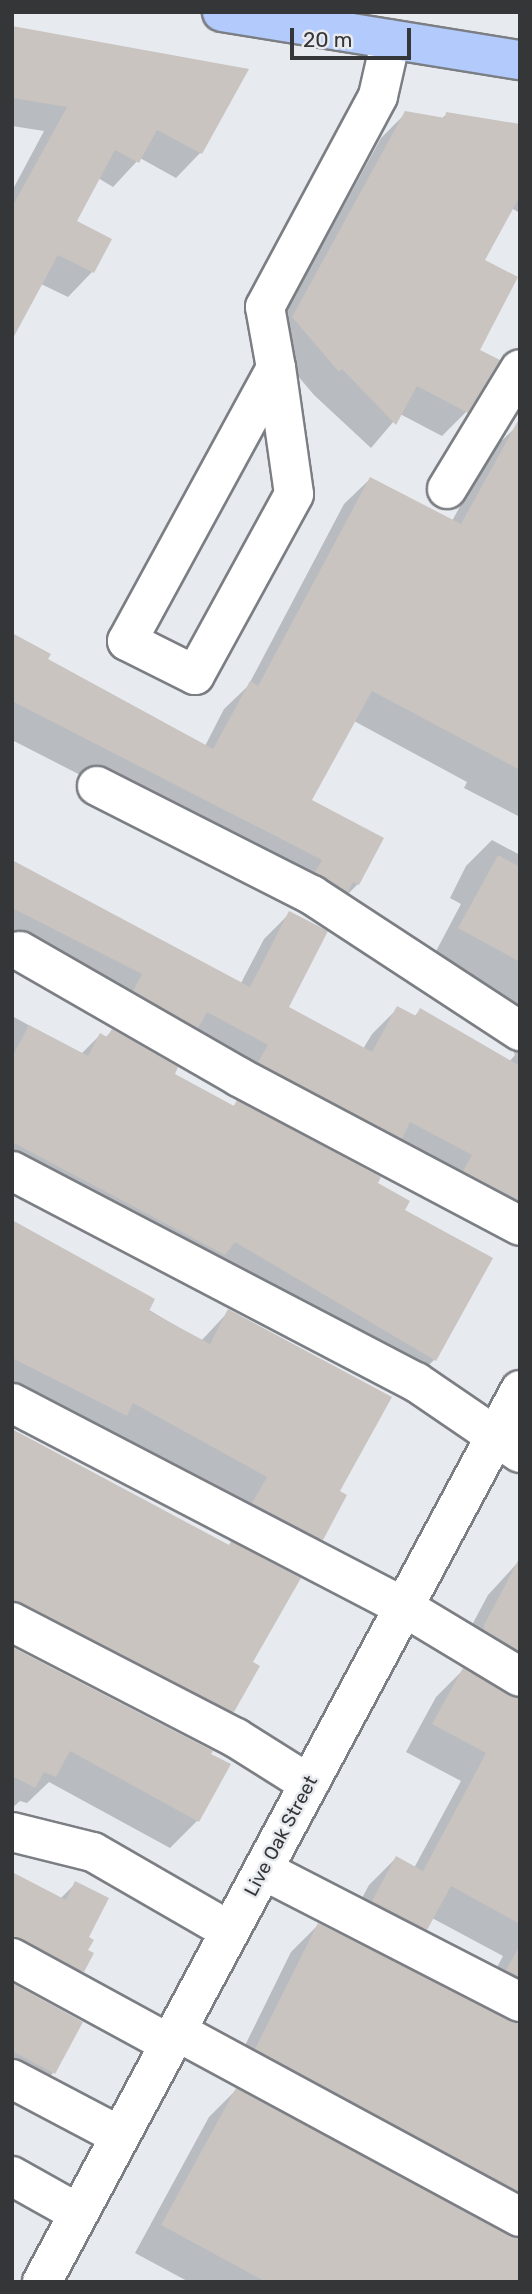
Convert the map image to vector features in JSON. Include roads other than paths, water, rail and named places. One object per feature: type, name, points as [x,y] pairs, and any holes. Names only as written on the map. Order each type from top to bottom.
[{"type":"main road","points":[[222,12],[520,60]]},
{"type":"street","points":[[276,368],[127,640],[195,675],[294,494],[276,368],[265,307],[378,96],[391,39]]},
{"type":"street","points":[[447,489],[520,369]]},
{"type":"street","points":[[97,786],[312,895],[520,1031]]},
{"type":"street","points":[[20,951],[239,1077],[520,1226]]},
{"type":"street","points":[[12,1171],[416,1382],[507,1446]]},
{"type":"street","name":"Live Oak Street","points":[[42,2282],[404,1607],[507,1446],[520,1390]]},
{"type":"street","points":[[12,1404],[404,1607],[520,1676]]},
{"type":"street","points":[[12,1622],[236,1738],[309,1784]]},
{"type":"street","points":[[12,1832],[93,1852],[230,1931]]},
{"type":"street","points":[[263,1870],[520,2001]]},
{"type":"street","points":[[12,1958],[173,2037],[520,2217]]},
{"type":"street","points":[[12,2079],[120,2136]]},
{"type":"street","points":[[12,2176],[78,2213]]}]
